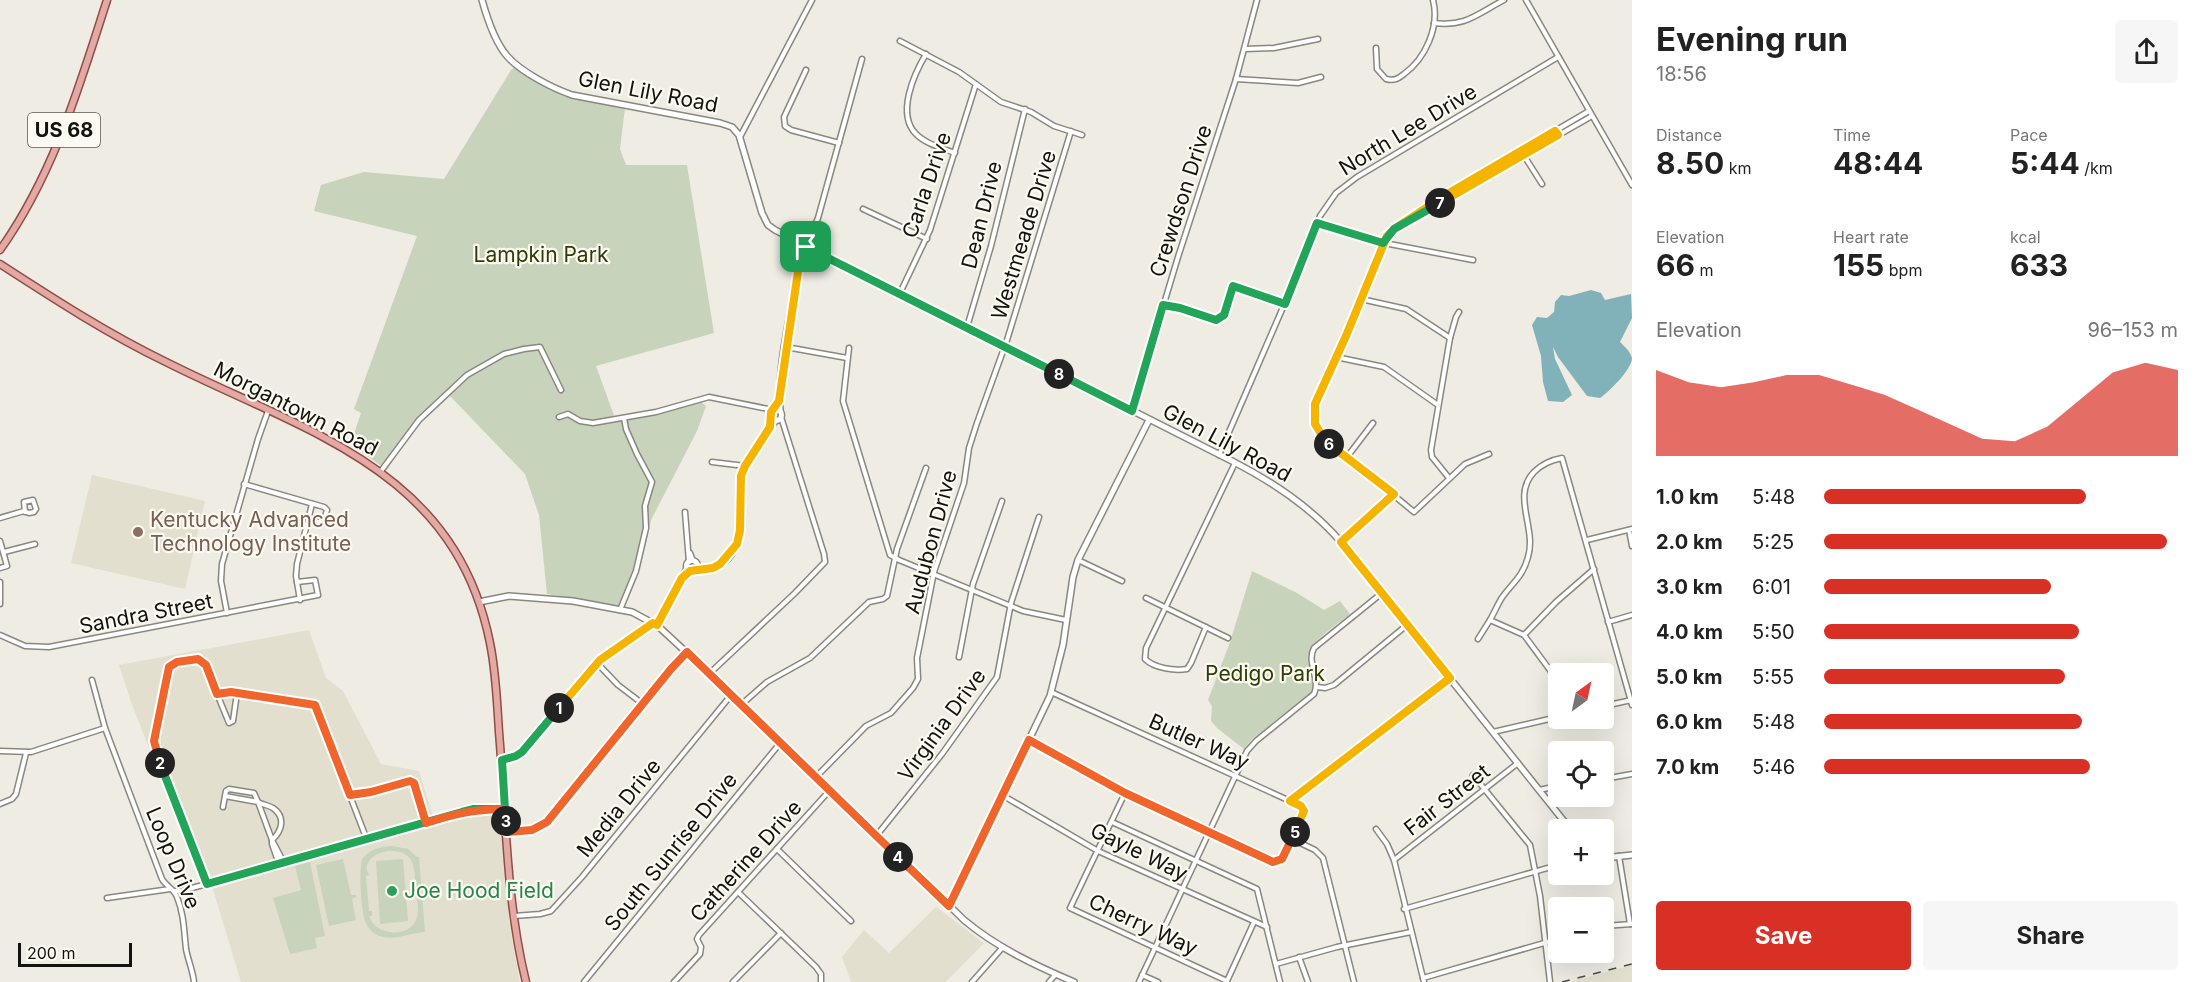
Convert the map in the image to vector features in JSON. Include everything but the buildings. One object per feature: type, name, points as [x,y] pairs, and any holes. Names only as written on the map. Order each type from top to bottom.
[{"type":"main road","name":"US 68","points":[[0,250],[33,196],[55,151],[76,98],[106,0]]},
{"type":"main road","name":"Morgantown Road","points":[[0,264],[129,344],[348,450],[381,471],[414,500],[436,524],[457,556],[479,602],[492,655],[514,916],[526,982]]},
{"type":"street","name":"Glen Lily Road","points":[[482,0],[505,53],[519,66],[551,86],[572,95],[720,123],[734,129],[740,137],[765,220],[775,230],[1235,463],[1285,491],[1320,520],[1341,542],[1562,819]]},
{"type":"street","points":[[740,137],[812,0]]},
{"type":"street","name":"Crewdson Drive","points":[[1132,411],[1163,305],[1236,79],[1257,0]]},
{"type":"street","points":[[1376,48],[1377,69],[1386,79],[1396,79],[1414,66],[1422,57],[1434,22],[1433,0]]},
{"type":"street","points":[[1434,22],[1451,25],[1461,23],[1504,0]]},
{"type":"street","points":[[1526,0],[1632,185]]},
{"type":"street","points":[[1245,49],[1274,48],[1318,39]]},
{"type":"street","points":[[900,41],[959,72],[997,100],[1025,109],[1051,125],[1082,135]]},
{"type":"street","points":[[926,54],[912,85],[908,108],[909,120],[914,132],[921,138],[955,153]]},
{"type":"street","name":"North Lee Drive","points":[[1219,455],[1285,304],[1317,223],[1331,198],[1351,180],[1558,57]]},
{"type":"street","points":[[692,566],[706,568],[720,564],[737,544],[740,530],[741,482],[745,466],[770,427],[779,401],[800,258],[815,227],[862,58]]},
{"type":"street","points":[[806,70],[784,117],[785,126],[791,130],[838,143]]},
{"type":"street","points":[[1236,79],[1298,83],[1321,77]]},
{"type":"street","name":"Carla Drive","points":[[900,293],[927,239],[976,84]]},
{"type":"street","name":"Dean Drive","points":[[967,327],[991,246],[1025,109]]},
{"type":"street","points":[[1489,454],[1469,461],[1414,512],[1323,437],[1314,418],[1315,404],[1383,243],[1394,229],[1432,206],[1444,202],[1476,180],[1590,114]]},
{"type":"street","name":"Westmeade Drive","points":[[1005,347],[1071,131]]},
{"type":"street","points":[[1523,153],[1542,184]]},
{"type":"street","points":[[864,209],[927,239]]},
{"type":"street","points":[[1317,223],[1383,243],[1473,260]]},
{"type":"street","points":[[1163,305],[1216,320],[1224,315],[1233,286],[1285,304]]},
{"type":"street","points":[[1361,299],[1406,309],[1450,339]]},
{"type":"street","points":[[1449,478],[1431,454],[1450,339],[1459,312]]},
{"type":"street","points":[[381,471],[419,420],[467,375],[492,360],[525,349],[540,347],[561,390]]},
{"type":"street","name":"Audubon Drive","points":[[816,777],[866,726],[891,712],[917,681],[916,657],[934,574],[964,483],[969,448],[976,423],[1005,347]]},
{"type":"street","points":[[786,348],[848,358]]},
{"type":"street","points":[[849,348],[843,389],[845,409],[889,554],[1028,613],[1066,620]]},
{"type":"street","points":[[1336,357],[1384,367],[1438,405]]},
{"type":"street","points":[[559,417],[568,414],[593,423],[656,412],[690,401],[712,397],[774,415],[783,425],[825,562],[710,673]]},
{"type":"street","points":[[227,613],[220,581],[221,570],[244,484],[268,411]]},
{"type":"street","points":[[620,610],[636,571],[644,539],[645,506],[652,482],[636,454],[624,418]]},
{"type":"street","points":[[949,906],[1051,692],[1063,645],[1078,560],[1149,420]]},
{"type":"street","points":[[1347,457],[1373,423]]},
{"type":"street","points":[[1478,639],[1502,598],[1522,574],[1531,547],[1523,495],[1528,478],[1539,467],[1562,458],[1632,705]]},
{"type":"street","points":[[712,462],[745,466]]},
{"type":"street","points":[[1206,627],[1187,669],[1166,668],[1149,663],[1145,659],[1144,651],[1235,463]]},
{"type":"street","points":[[742,704],[766,682],[810,658],[868,602],[885,598],[888,594],[895,558],[926,468]]},
{"type":"street","points":[[244,484],[324,507],[328,512],[321,524],[308,520]]},
{"type":"street","points":[[1341,542],[1394,494]]},
{"type":"street","points":[[959,657],[972,591],[1002,501]]},
{"type":"street","points":[[297,582],[315,580],[319,593],[316,597],[300,600],[297,582],[297,564],[312,504]]},
{"type":"street","points":[[0,518],[25,512]]},
{"type":"street","points":[[502,760],[516,756],[524,750],[597,663],[655,624],[682,578],[692,566],[685,512]]},
{"type":"street","name":"Virginia Drive","points":[[876,836],[942,754],[996,680],[1011,606],[1039,517]]},
{"type":"street","points":[[1587,540],[1630,529],[1632,546]]},
{"type":"street","points":[[0,541],[7,566],[0,568]]},
{"type":"street","points":[[4,552],[35,544]]},
{"type":"street","points":[[1078,560],[1122,581]]},
{"type":"street","points":[[1524,635],[1556,602],[1594,569]]},
{"type":"street","points":[[0,582],[0,604]]},
{"type":"street","points":[[1139,982],[1235,775],[1252,745],[1312,697],[1317,687],[1311,659],[1313,649],[1382,593]]},
{"type":"street","points":[[479,602],[504,597],[573,601],[637,614],[655,624],[732,694],[971,927],[1003,947],[1074,982]]},
{"type":"street","points":[[1146,598],[1228,638]]},
{"type":"street","name":"Sandra Street","points":[[0,634],[25,646],[43,648],[300,600]]},
{"type":"street","points":[[1608,622],[1632,615]]},
{"type":"street","points":[[1490,620],[1524,635],[1548,667]]},
{"type":"street","points":[[1317,687],[1325,688],[1334,685],[1407,625]]},
{"type":"street","points":[[507,832],[532,830],[547,822],[687,652]]},
{"type":"street","points":[[207,884],[154,741],[170,665],[194,659],[206,665],[229,723],[232,721],[237,693]]},
{"type":"street","points":[[597,663],[618,685],[643,704]]},
{"type":"street","points":[[1029,740],[1125,793],[1275,862],[1285,855],[1304,811],[1301,806],[1290,801],[1450,678]]},
{"type":"street","name":"Loop Drive","points":[[92,680],[105,728],[162,879],[173,890],[183,916],[186,951],[194,982]]},
{"type":"street","name":"Butler Way","points":[[1051,692],[1290,801]]},
{"type":"street","points":[[217,694],[237,693],[315,705],[367,840]]},
{"type":"street","name":"Media Drive","points":[[514,916],[550,911],[582,877],[732,694]]},
{"type":"street","points":[[1614,704],[1631,700]]},
{"type":"street","points":[[1493,732],[1548,719]]},
{"type":"street","points":[[0,751],[26,753],[70,741],[105,728]]},
{"type":"street","name":"South Sunrise Drive","points":[[584,982],[781,742]]},
{"type":"street","points":[[0,804],[12,799],[16,794],[26,753]]},
{"type":"street","name":"Fair Street","points":[[1394,860],[1518,763]]},
{"type":"street","points":[[1614,777],[1632,774]]},
{"type":"street","points":[[1473,775],[1530,845],[1536,871],[1550,982]]},
{"type":"street","points":[[350,795],[371,792],[410,781],[414,783],[426,823]]},
{"type":"street","points":[[1539,790],[1548,788]]},
{"type":"street","points":[[223,807],[227,789],[254,793],[281,863]]},
{"type":"street","name":"Catherine Drive","points":[[674,982],[700,954],[701,948],[697,939],[699,935],[830,790]]},
{"type":"street","points":[[1098,851],[1125,793]]},
{"type":"street","name":"Gayle Way","points":[[1002,795],[1098,851],[1267,927]]},
{"type":"street","points":[[225,796],[258,802],[274,809],[281,823],[281,830],[272,840]]},
{"type":"street","points":[[261,810],[266,805]]},
{"type":"street","points":[[106,898],[181,891],[467,810],[505,809]]},
{"type":"street","points":[[1112,822],[1257,889],[1280,982]]},
{"type":"street","points":[[1376,829],[1387,844],[1394,860],[1423,980],[1546,943]]},
{"type":"street","points":[[1292,839],[1315,850],[1323,858],[1354,982]]},
{"type":"street","points":[[777,849],[851,921]]},
{"type":"street","name":"Cherry Way","points":[[1098,851],[1070,908],[1226,982]]},
{"type":"street","points":[[1614,857],[1632,855]]},
{"type":"street","points":[[1614,925],[1631,924],[1619,856]]},
{"type":"street","points":[[1404,909],[1548,868]]},
{"type":"street","points":[[738,892],[816,967],[821,974],[821,982]]},
{"type":"street","points":[[1226,982],[1254,922]]},
{"type":"street","points":[[1276,964],[1345,945],[1411,932]]},
{"type":"street","points":[[733,982],[780,933]]},
{"type":"street","points":[[972,982],[1003,947]]},
{"type":"street","points":[[1299,957],[1308,982]]},
{"type":"street","points":[[1048,982],[1056,974]]},
{"type":"street","points":[[1142,975],[1158,982]]},
{"type":"street","points":[[737,978],[740,982]]},
{"type":"shaded area","name":"Kentucky Advanced Technology Institute","points":[[92,475],[205,501],[185,589],[71,563]]},
{"type":"shaded area","points":[[309,630],[326,678],[343,691],[381,764],[419,771],[434,820],[203,885],[131,702],[119,665]]},
{"type":"shaded area","points":[[496,813],[501,820],[510,928],[520,982],[241,982],[212,886],[470,814]]},
{"type":"shaded area","points":[[936,907],[984,943],[946,982],[851,982],[842,957],[864,930],[889,953]]},
{"type":"shaded area","points":[[1632,965],[1632,982],[1570,982]]},
{"type":"green space","name":"Lampkin Park","points":[[515,67],[563,96],[625,108],[620,149],[626,165],[687,165],[714,333],[596,366],[616,421],[647,416],[701,402],[706,406],[697,431],[651,520],[643,556],[624,607],[547,594],[539,515],[525,474],[450,396],[409,434],[387,470],[351,443],[361,413],[354,409],[417,236],[314,211],[321,185],[364,172],[444,179]]},
{"type":"green space","name":"Pedigo Park","points":[[1252,571],[1297,593],[1324,610],[1340,601],[1350,614],[1324,634],[1309,653],[1308,662],[1315,687],[1311,696],[1252,739],[1244,749],[1211,721],[1212,706],[1208,700],[1230,642]]},
{"type":"green space","points":[[388,846],[408,849],[419,857],[425,932],[387,938],[375,934],[366,923],[361,891],[361,863],[369,853]],"holes":[[[397,851],[408,856],[413,866],[416,888],[412,888],[412,892],[416,891],[418,913],[412,926],[406,930],[391,932],[378,927],[369,916],[372,916],[372,911],[369,911],[366,876],[369,875],[366,868],[371,858],[377,854]]]},
{"type":"green space","points":[[343,859],[351,895],[356,895],[352,899],[356,920],[329,926],[316,865]]},
{"type":"green space","name":"Joe Hood Field","points":[[403,859],[408,921],[380,924],[376,861]]},
{"type":"green space","points":[[310,862],[325,936],[315,938],[317,948],[290,954],[273,898],[301,890],[295,866]]},
{"type":"water","points":[[1591,290],[1601,293],[1605,300],[1631,294],[1632,318],[1620,342],[1630,353],[1631,363],[1619,380],[1600,398],[1587,396],[1553,347],[1555,359],[1572,395],[1563,402],[1548,401],[1543,382],[1541,356],[1532,325],[1537,317],[1547,318],[1554,312],[1555,302],[1561,295],[1569,296]]},
{"type":"railway","points":[[1562,982],[1632,964]]},
{"type":"place","name":"Kentucky Advanced Technology Institute","points":[[138,532]]},
{"type":"place","name":"Joe Hood Field","points":[[392,891]]},
{"type":"route","points":[[806,247],[801,252],[779,401],[775,410],[771,412],[770,427],[741,476],[740,535],[737,544],[720,564],[713,568],[690,571],[682,578],[657,625],[653,623],[600,660],[524,750],[516,756],[502,760],[505,809],[474,809],[462,812],[426,823],[367,840],[207,884],[154,741],[169,667],[173,663],[194,659],[206,665],[217,694],[231,692],[315,705],[350,795],[371,792],[410,781],[414,783],[426,823],[467,810],[474,809],[481,809],[505,809],[507,832],[532,830],[547,822],[687,652],[949,906],[1029,740],[1137,799],[1277,862],[1285,855],[1304,812],[1301,806],[1290,801],[1450,678],[1341,542],[1394,494],[1327,442],[1314,421],[1314,407],[1372,274],[1383,243],[1384,240],[1387,236],[1390,232],[1432,206],[1450,193],[1555,131],[1558,135],[1444,202],[1432,206],[1399,225],[1390,232],[1383,243],[1317,223],[1285,304],[1233,286],[1224,315],[1216,320],[1163,305],[1132,411],[806,247]]}]
